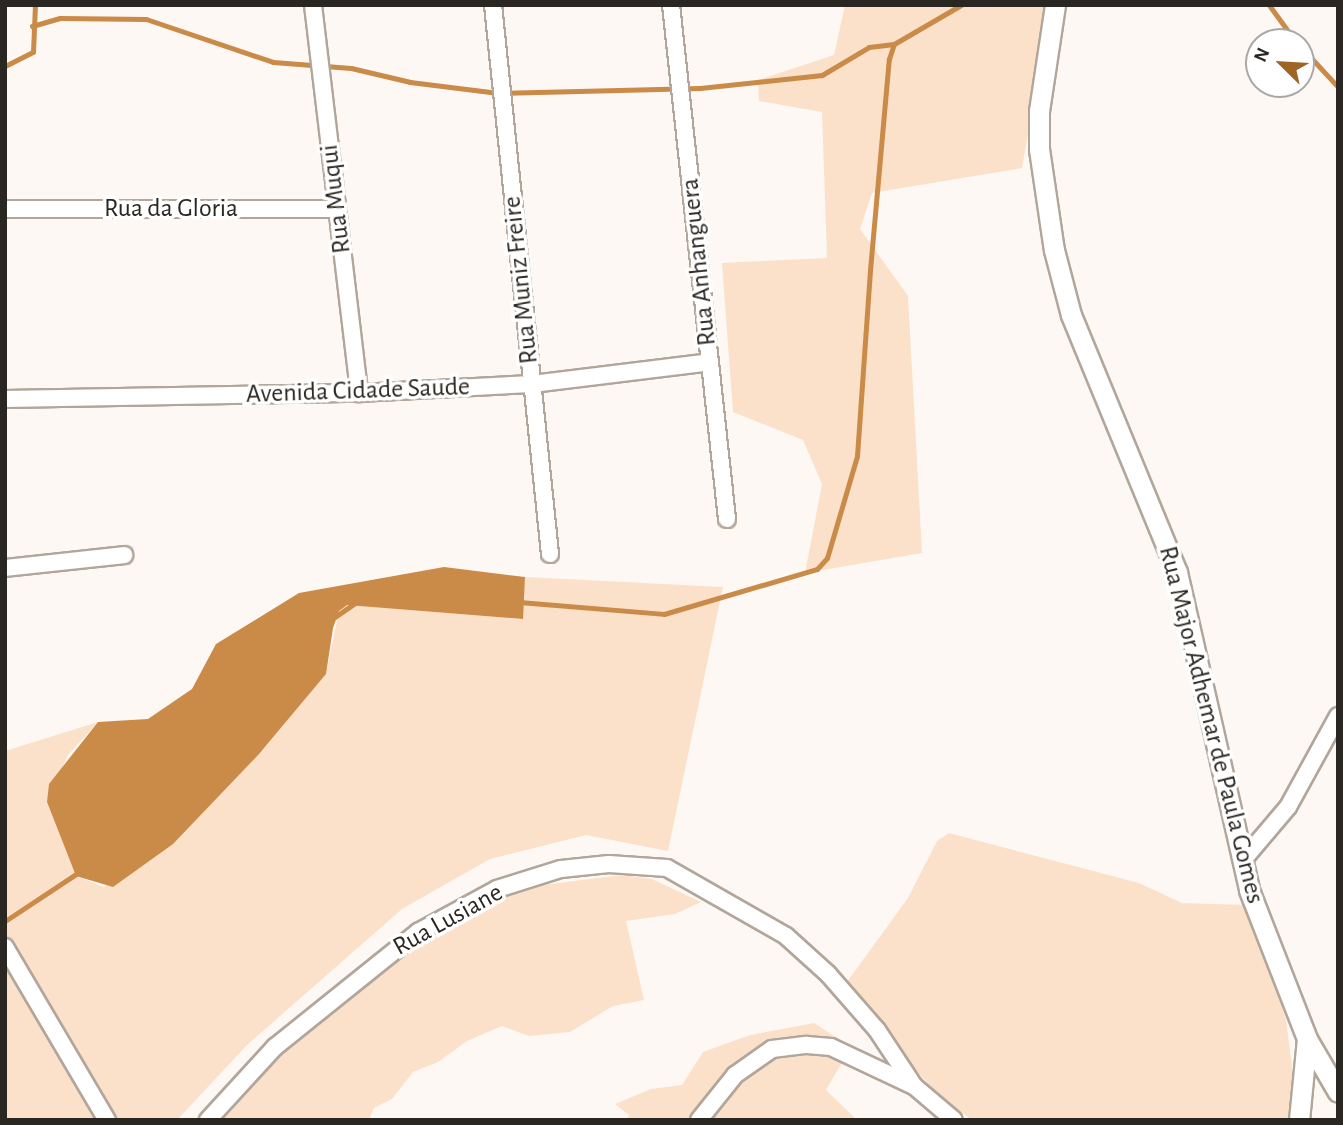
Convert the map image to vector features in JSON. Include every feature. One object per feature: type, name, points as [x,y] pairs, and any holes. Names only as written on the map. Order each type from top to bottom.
[{"type":"street","name":"Rua Muqui","points":[[313,5],[359,393]]},
{"type":"street","name":"Rua Muniz Freire","points":[[493,5],[550,554]]},
{"type":"street","name":"Rua Anhanguera","points":[[671,5],[727,519]]},
{"type":"street","name":"Rua Major Adhemar de Paula Gomes","points":[[1055,5],[1039,111],[1039,149],[1054,250],[1085,357],[1137,468],[1177,572],[1249,890],[1307,1039],[1338,1092]]},
{"type":"street","name":"Rua da Gloria","points":[[5,209],[337,209]]},
{"type":"street","name":"Avenida Cidade Saude","points":[[5,399],[359,393],[532,384],[710,362]]},
{"type":"street","points":[[5,568],[124,555]]},
{"type":"street","points":[[1244,860],[1288,807],[1338,716]]},
{"type":"street","name":"Rua Lusiane","points":[[208,1120],[310,1016],[418,932],[497,888],[561,869],[609,864],[667,869],[786,936],[828,974],[877,1030],[914,1086]]},
{"type":"street","points":[[5,947],[107,1120]]},
{"type":"street","name":"Rua Major Adhemar de Paula Gomes","points":[[1299,1120],[1307,1039]]},
{"type":"street","points":[[699,1120],[735,1074],[772,1049],[831,1047],[914,1086],[954,1120]]},
{"type":"shaded area","points":[[845,5],[1051,5],[1022,168],[872,193],[860,229],[908,296],[922,553],[805,573],[822,484],[803,440],[733,412],[722,263],[827,258],[822,112],[759,101],[758,80],[834,55]]},
{"type":"shaded area","points":[[444,567],[525,577],[523,619],[347,605],[339,611],[333,628],[326,674],[259,754],[173,844],[113,887],[76,876],[47,802],[49,784],[98,722],[148,719],[192,689],[216,644],[299,593]]},
{"type":"shaded area","points":[[525,577],[723,587],[668,851],[586,835],[490,859],[402,909],[247,1045],[177,1120],[5,1120],[5,751],[98,722],[68,755],[47,802],[76,876],[104,887],[259,754],[326,674],[339,611],[347,605],[522,619]]},
{"type":"shaded area","points":[[949,833],[1139,883],[1182,903],[1249,905],[1286,1020],[1299,1120],[972,1120],[938,1094],[841,990],[908,898],[937,841]]},
{"type":"shaded area","points":[[622,875],[652,879],[701,902],[675,914],[626,921],[644,1000],[613,1006],[570,1032],[529,1036],[502,1026],[467,1041],[438,1062],[413,1072],[392,1099],[374,1108],[369,1120],[223,1120],[272,1064],[342,1002],[428,936],[519,888]]},
{"type":"shaded area","points":[[814,1023],[851,1047],[826,1090],[857,1120],[627,1120],[629,1115],[615,1104],[651,1089],[682,1085],[703,1052],[750,1035]]},
{"type":"waterway","points":[[5,66],[33,52],[35,5]]},
{"type":"waterway","points":[[32,26],[60,18],[146,19],[273,62],[351,68],[410,82],[498,93],[700,88],[822,75],[869,47],[894,44],[961,5]]},
{"type":"waterway","points":[[1269,5],[1286,28]]},
{"type":"waterway","points":[[519,602],[664,614],[817,569],[827,558],[857,456],[870,270],[889,59],[894,44]]},
{"type":"waterway","points":[[1315,62],[1338,87]]},
{"type":"waterway","points":[[332,619],[356,602]]},
{"type":"waterway","points":[[5,921],[79,872]]}]
